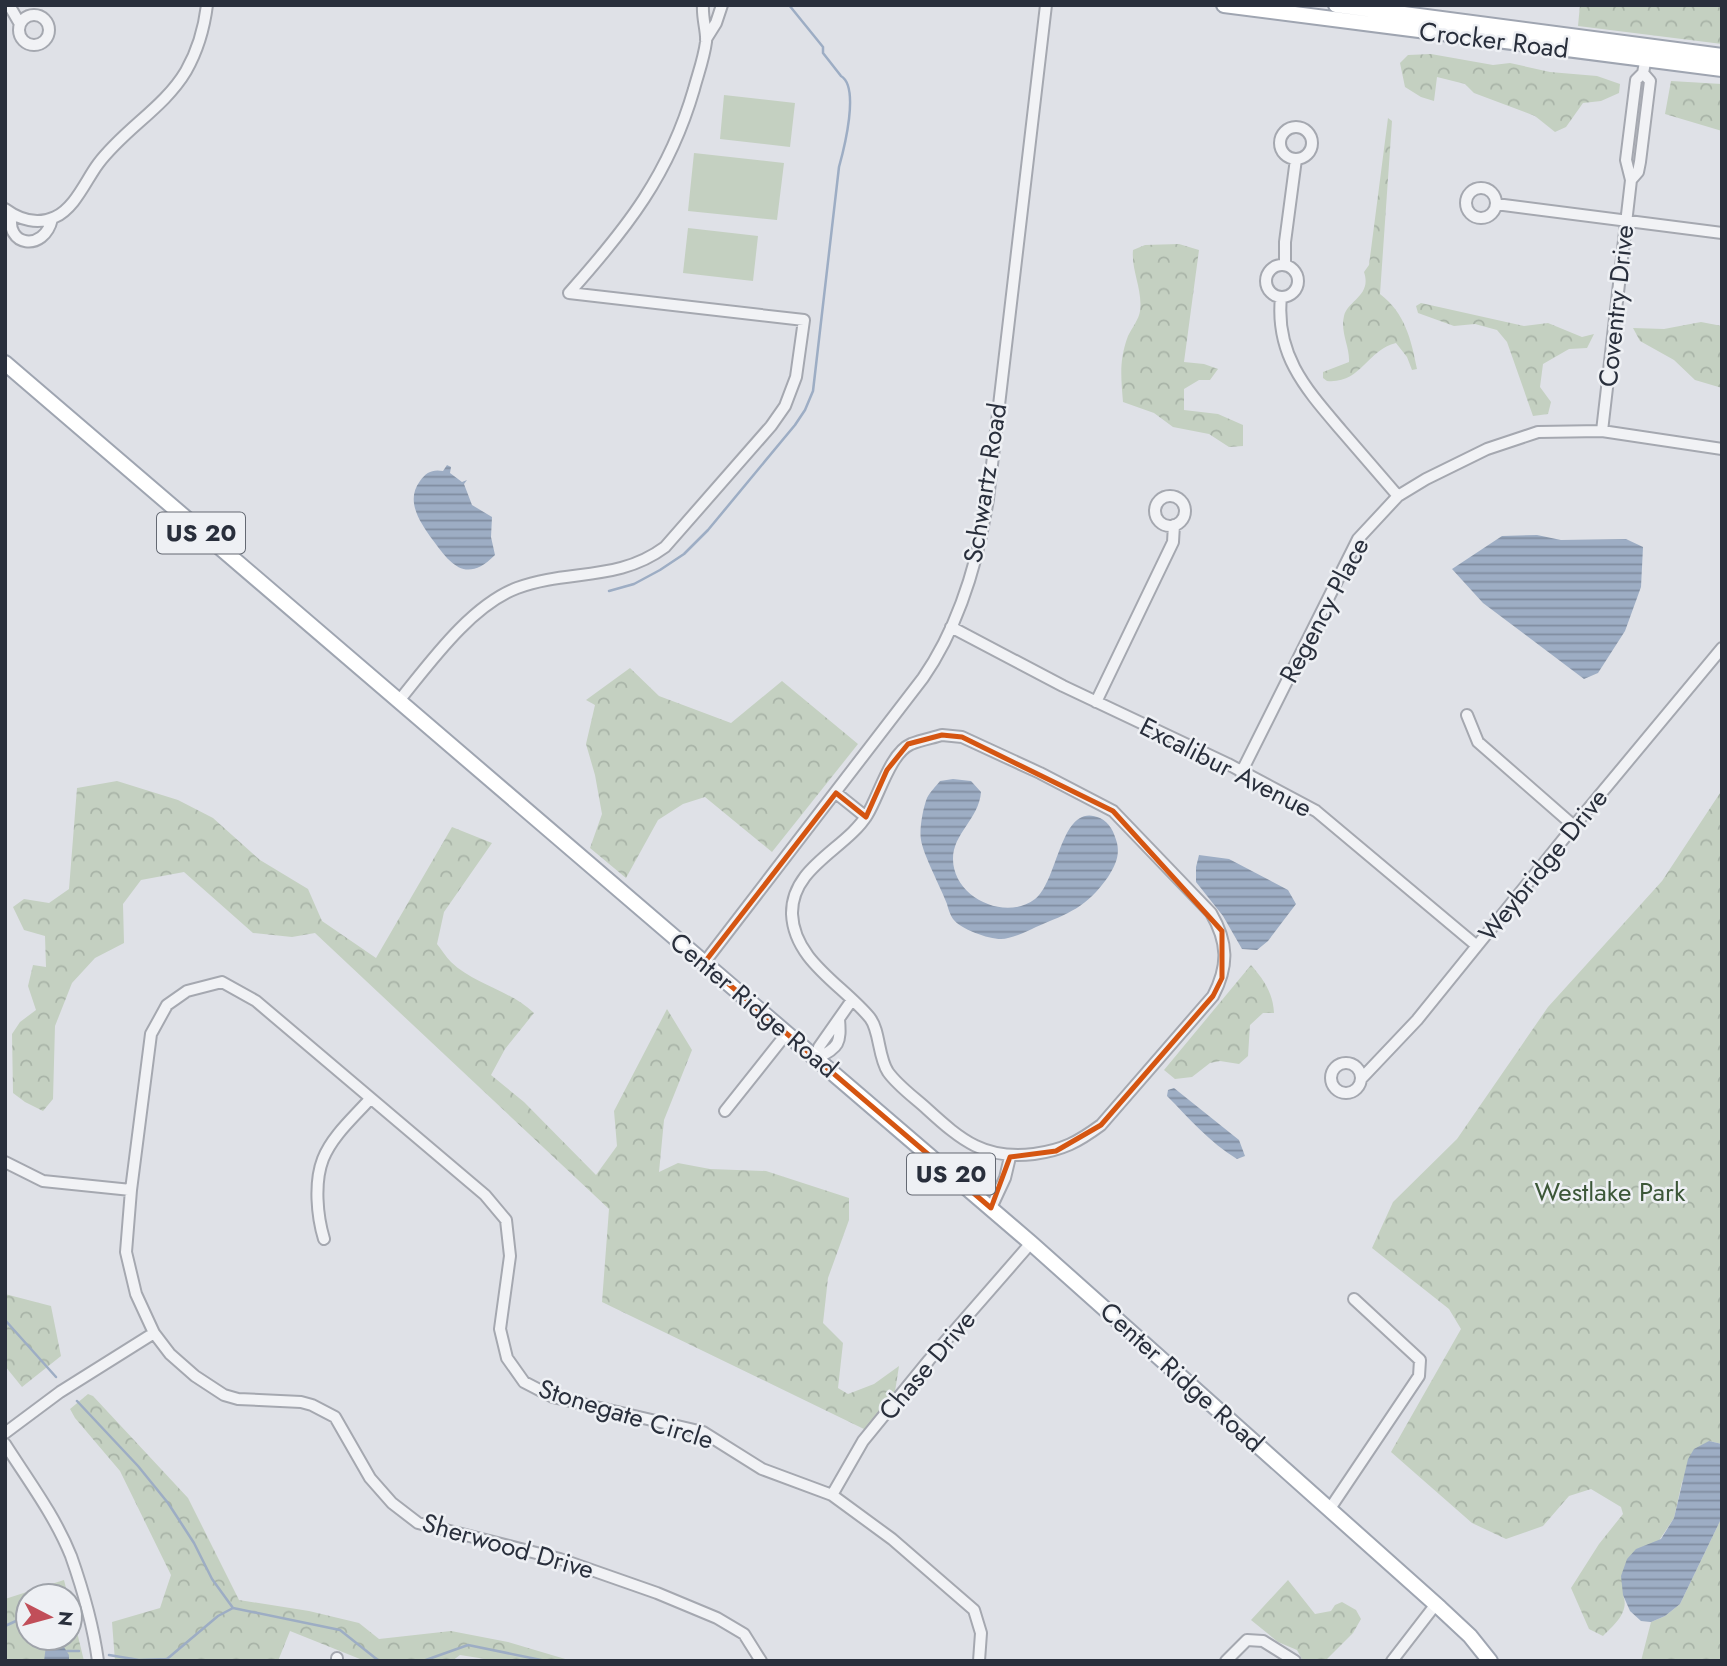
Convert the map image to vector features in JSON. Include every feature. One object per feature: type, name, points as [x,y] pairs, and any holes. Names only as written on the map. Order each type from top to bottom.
[{"type":"main road","name":"Crocker Road","points":[[1224,5],[1722,69]]},
{"type":"main road","name":"Crocker Road","points":[[1336,5],[1645,60],[1722,56]]},
{"type":"main road","name":"Center Ridge Road","points":[[5,363],[1031,1243],[1436,1604],[1470,1636],[1490,1661]]},
{"type":"street","points":[[9,5],[20,24]]},
{"type":"street","points":[[52,219],[45,235],[28,242],[19,239],[13,232],[9,212],[32,221],[52,219],[68,208],[103,157],[177,85],[198,46],[205,24],[207,5]]},
{"type":"street","points":[[703,5],[702,20],[706,39]]},
{"type":"street","points":[[398,702],[473,616],[498,597],[542,581],[627,568],[665,547],[771,426],[789,397],[798,369],[804,320],[569,293],[623,232],[657,178],[690,102],[706,39],[716,23],[722,5]]},
{"type":"street","name":"Schwartz Road","points":[[704,963],[923,678],[951,627],[971,573],[988,499],[1046,5]]},
{"type":"street","name":"Coventry Drive","points":[[1602,431],[1631,180],[1626,160],[1636,80],[1645,60]]},
{"type":"street","points":[[1285,265],[1285,242],[1296,159]]},
{"type":"street","points":[[1496,204],[1722,233]]},
{"type":"street","points":[[1281,297],[1268,289],[1266,279],[1271,269],[1285,265]]},
{"type":"street","points":[[1281,297],[1291,293],[1297,285],[1296,274],[1285,265]]},
{"type":"street","points":[[1281,297],[1280,326],[1286,351],[1298,377],[1398,496]]},
{"type":"street","name":"Regency Place","points":[[1241,773],[1332,586],[1358,539],[1398,496],[1487,449],[1538,432],[1602,431],[1722,449]]},
{"type":"street","points":[[1096,702],[1172,542],[1174,526]]},
{"type":"street","name":"Excalibur Avenue","points":[[951,627],[1096,702],[1228,764],[1316,811],[1476,946]]},
{"type":"street","name":"Weybridge Drive","points":[[1361,1079],[1417,1020],[1722,648]]},
{"type":"street","points":[[1467,715],[1478,742],[1574,826]]},
{"type":"street","points":[[942,735],[962,737],[1113,811],[1211,913],[1222,931],[1225,955],[1222,978],[1213,996],[1101,1125],[1079,1141],[1056,1151],[1010,1157],[984,1151],[953,1133],[890,1075],[882,1061],[872,1020],[852,1000],[804,953],[792,913],[802,880],[866,817],[877,798],[887,770],[908,744],[942,735]]},
{"type":"street","points":[[836,793],[866,817]]},
{"type":"street","name":"Stonegate Circle","points":[[131,1190],[152,1034],[167,1005],[187,991],[222,982],[256,1001],[485,1195],[506,1220],[510,1256],[500,1329],[507,1358],[524,1382],[554,1397],[703,1432],[762,1469],[832,1495],[892,1539],[974,1610],[981,1633],[979,1661]]},
{"type":"street","points":[[817,1058],[819,1047],[852,1000]]},
{"type":"street","points":[[725,1111],[787,1033]]},
{"type":"street","points":[[324,1239],[317,1216],[323,1160],[335,1139],[370,1099]]},
{"type":"street","points":[[990,1208],[1005,1178],[1010,1157]]},
{"type":"street","points":[[5,1162],[43,1181],[131,1190]]},
{"type":"street","name":"Sherwood Drive","points":[[131,1190],[125,1252],[136,1294],[154,1333],[170,1354],[195,1376],[224,1395],[238,1399],[301,1402],[335,1417],[370,1478],[393,1503],[418,1524],[560,1559],[657,1593],[717,1618],[744,1634],[761,1661]]},
{"type":"street","name":"Chase Drive","points":[[832,1495],[863,1441],[1031,1243]]},
{"type":"street","points":[[1329,1510],[1419,1376],[1420,1360],[1354,1299]]},
{"type":"street","points":[[5,1433],[60,1392],[154,1333]]},
{"type":"street","points":[[5,1444],[47,1511],[70,1555],[94,1631],[98,1661]]},
{"type":"street","points":[[1392,1661],[1436,1604]]},
{"type":"street","points":[[1226,1661],[1247,1640],[1264,1641],[1295,1661]]},
{"type":"highlighted area","points":[[942,735],[962,737],[1113,811],[1222,931],[1222,978],[1213,996],[1101,1125],[1056,1151],[1010,1157],[991,1208],[704,963],[836,793],[866,817],[887,770],[908,744]]},
{"type":"green space","points":[[1580,5],[1722,5],[1722,44],[1578,26]]},
{"type":"green space","points":[[1431,54],[1493,65],[1510,63],[1550,72],[1597,76],[1620,84],[1619,93],[1601,101],[1583,103],[1566,127],[1555,132],[1535,116],[1474,93],[1465,84],[1437,77],[1434,101],[1405,87],[1400,63],[1408,55]]},
{"type":"green space","points":[[1671,81],[1722,84],[1722,131],[1665,114]]},
{"type":"green space","points":[[724,95],[795,103],[790,147],[720,139]]},
{"type":"green space","points":[[1388,118],[1392,121],[1380,294],[1389,301],[1401,318],[1417,369],[1412,370],[1407,357],[1396,343],[1378,352],[1348,377],[1339,381],[1327,381],[1323,378],[1323,372],[1349,362],[1343,328],[1344,316],[1365,287],[1364,272],[1369,265]]},
{"type":"green space","points":[[694,153],[784,163],[777,220],[688,211]]},
{"type":"green space","points":[[688,228],[758,236],[753,281],[683,273]]},
{"type":"green space","points":[[1179,244],[1199,250],[1184,362],[1218,369],[1210,380],[1199,380],[1184,389],[1184,410],[1218,414],[1243,425],[1243,446],[1229,447],[1209,434],[1173,427],[1154,413],[1123,402],[1123,353],[1140,311],[1133,250],[1145,245]]},
{"type":"green space","points":[[1421,303],[1524,326],[1548,323],[1582,337],[1594,334],[1587,348],[1569,349],[1543,364],[1540,387],[1551,402],[1548,414],[1533,416],[1507,342],[1497,330],[1475,324],[1454,326],[1418,313],[1416,306]]},
{"type":"green space","points":[[1701,322],[1722,326],[1722,388],[1695,380],[1674,360],[1640,341],[1633,328],[1664,329]]},
{"type":"green space","points":[[630,668],[659,696],[731,723],[782,681],[858,744],[772,852],[705,797],[683,804],[658,820],[626,878],[590,848],[602,814],[586,744],[595,705],[586,700]]},
{"type":"green space","points":[[117,781],[178,800],[213,818],[260,860],[308,889],[322,921],[376,958],[452,827],[492,843],[444,912],[437,944],[460,970],[525,1005],[534,1013],[505,1049],[491,1075],[524,1102],[596,1175],[617,1146],[614,1111],[667,1009],[692,1050],[664,1120],[659,1172],[678,1163],[710,1169],[766,1171],[849,1198],[849,1220],[828,1278],[823,1323],[843,1343],[838,1388],[848,1394],[874,1384],[899,1366],[894,1398],[866,1430],[602,1302],[609,1209],[315,933],[292,937],[253,933],[184,872],[141,880],[123,904],[124,943],[95,958],[72,983],[55,1026],[53,1099],[43,1111],[13,1093],[12,1034],[20,1022],[36,1010],[28,986],[33,965],[46,967],[45,936],[24,930],[13,907],[24,899],[49,903],[69,889],[77,788]]},
{"type":"green space","name":"Westlake Park","points":[[1722,790],[1722,1444],[1709,1441],[1682,1482],[1674,1518],[1623,1595],[1625,1601],[1620,1618],[1603,1636],[1589,1629],[1571,1588],[1599,1544],[1623,1514],[1621,1507],[1591,1489],[1569,1496],[1543,1526],[1506,1539],[1472,1523],[1391,1452],[1461,1329],[1449,1309],[1372,1248],[1393,1202],[1457,1139],[1548,1007],[1662,881]]},
{"type":"green space","points":[[1251,965],[1267,987],[1274,1013],[1263,1013],[1250,1025],[1248,1056],[1239,1064],[1220,1061],[1210,1063],[1192,1077],[1175,1079],[1164,1070]]},
{"type":"green space","points":[[5,1294],[51,1306],[61,1356],[22,1387],[5,1366]]},
{"type":"green space","points":[[88,1394],[93,1396],[188,1498],[239,1600],[309,1611],[359,1623],[379,1639],[451,1631],[508,1642],[572,1661],[498,1661],[460,1655],[452,1661],[365,1661],[290,1631],[278,1661],[115,1661],[112,1622],[160,1608],[171,1575],[120,1471],[70,1409]]},
{"type":"green space","points":[[1722,1517],[1722,1661],[1641,1661],[1651,1622],[1665,1616],[1680,1604]]},
{"type":"green space","points":[[1288,1580],[1315,1614],[1331,1611],[1335,1605],[1342,1602],[1356,1610],[1361,1619],[1353,1633],[1325,1661],[1303,1661],[1297,1650],[1278,1642],[1251,1620]]},
{"type":"green space","points":[[14,1596],[14,1652],[82,1652],[84,1661],[5,1661],[5,1599]]},
{"type":"water","points":[[447,465],[451,467],[450,473],[462,482],[467,480],[464,484],[472,505],[492,517],[491,537],[495,555],[476,568],[460,568],[446,557],[423,526],[414,504],[416,489],[425,475],[436,470],[443,471]]},
{"type":"water","points":[[1537,535],[1561,540],[1626,539],[1643,547],[1641,587],[1625,631],[1598,673],[1584,679],[1483,603],[1452,569],[1502,536]]},
{"type":"water","points":[[940,781],[971,781],[981,792],[976,810],[957,841],[953,859],[955,873],[962,885],[983,902],[1010,908],[1035,899],[1050,876],[1068,831],[1076,821],[1087,816],[1103,820],[1114,835],[1118,852],[1111,873],[1084,903],[1058,918],[1018,935],[995,939],[962,926],[951,916],[922,846],[921,836],[928,796]]},
{"type":"water","points":[[1199,855],[1229,859],[1288,890],[1296,904],[1268,941],[1257,950],[1242,949],[1223,916],[1196,882]]},
{"type":"water","points":[[1174,1088],[1239,1140],[1245,1156],[1237,1159],[1200,1130],[1167,1096],[1168,1090]]},
{"type":"water","points":[[1709,1441],[1722,1444],[1722,1517],[1680,1604],[1665,1616],[1651,1622],[1641,1621],[1630,1611],[1623,1595],[1621,1576],[1627,1559],[1636,1549],[1661,1539],[1674,1518],[1688,1459],[1694,1449]]},
{"type":"water","points":[[45,1652],[67,1652],[69,1655],[69,1661],[44,1661]]},
{"type":"waterway","points":[[609,591],[634,584],[684,554],[708,530],[795,425],[813,391],[839,167],[850,105],[847,82],[789,5]]},
{"type":"waterway","points":[[5,1320],[56,1377]]},
{"type":"waterway","points":[[77,1401],[138,1466],[168,1503],[194,1543],[212,1579],[233,1608],[340,1630],[379,1661]]},
{"type":"waterway","points":[[109,1655],[139,1660],[167,1659],[218,1616],[233,1608]]},
{"type":"waterway","points":[[5,1626],[14,1622]]},
{"type":"waterway","points":[[423,1661],[468,1645],[546,1661]]}]
